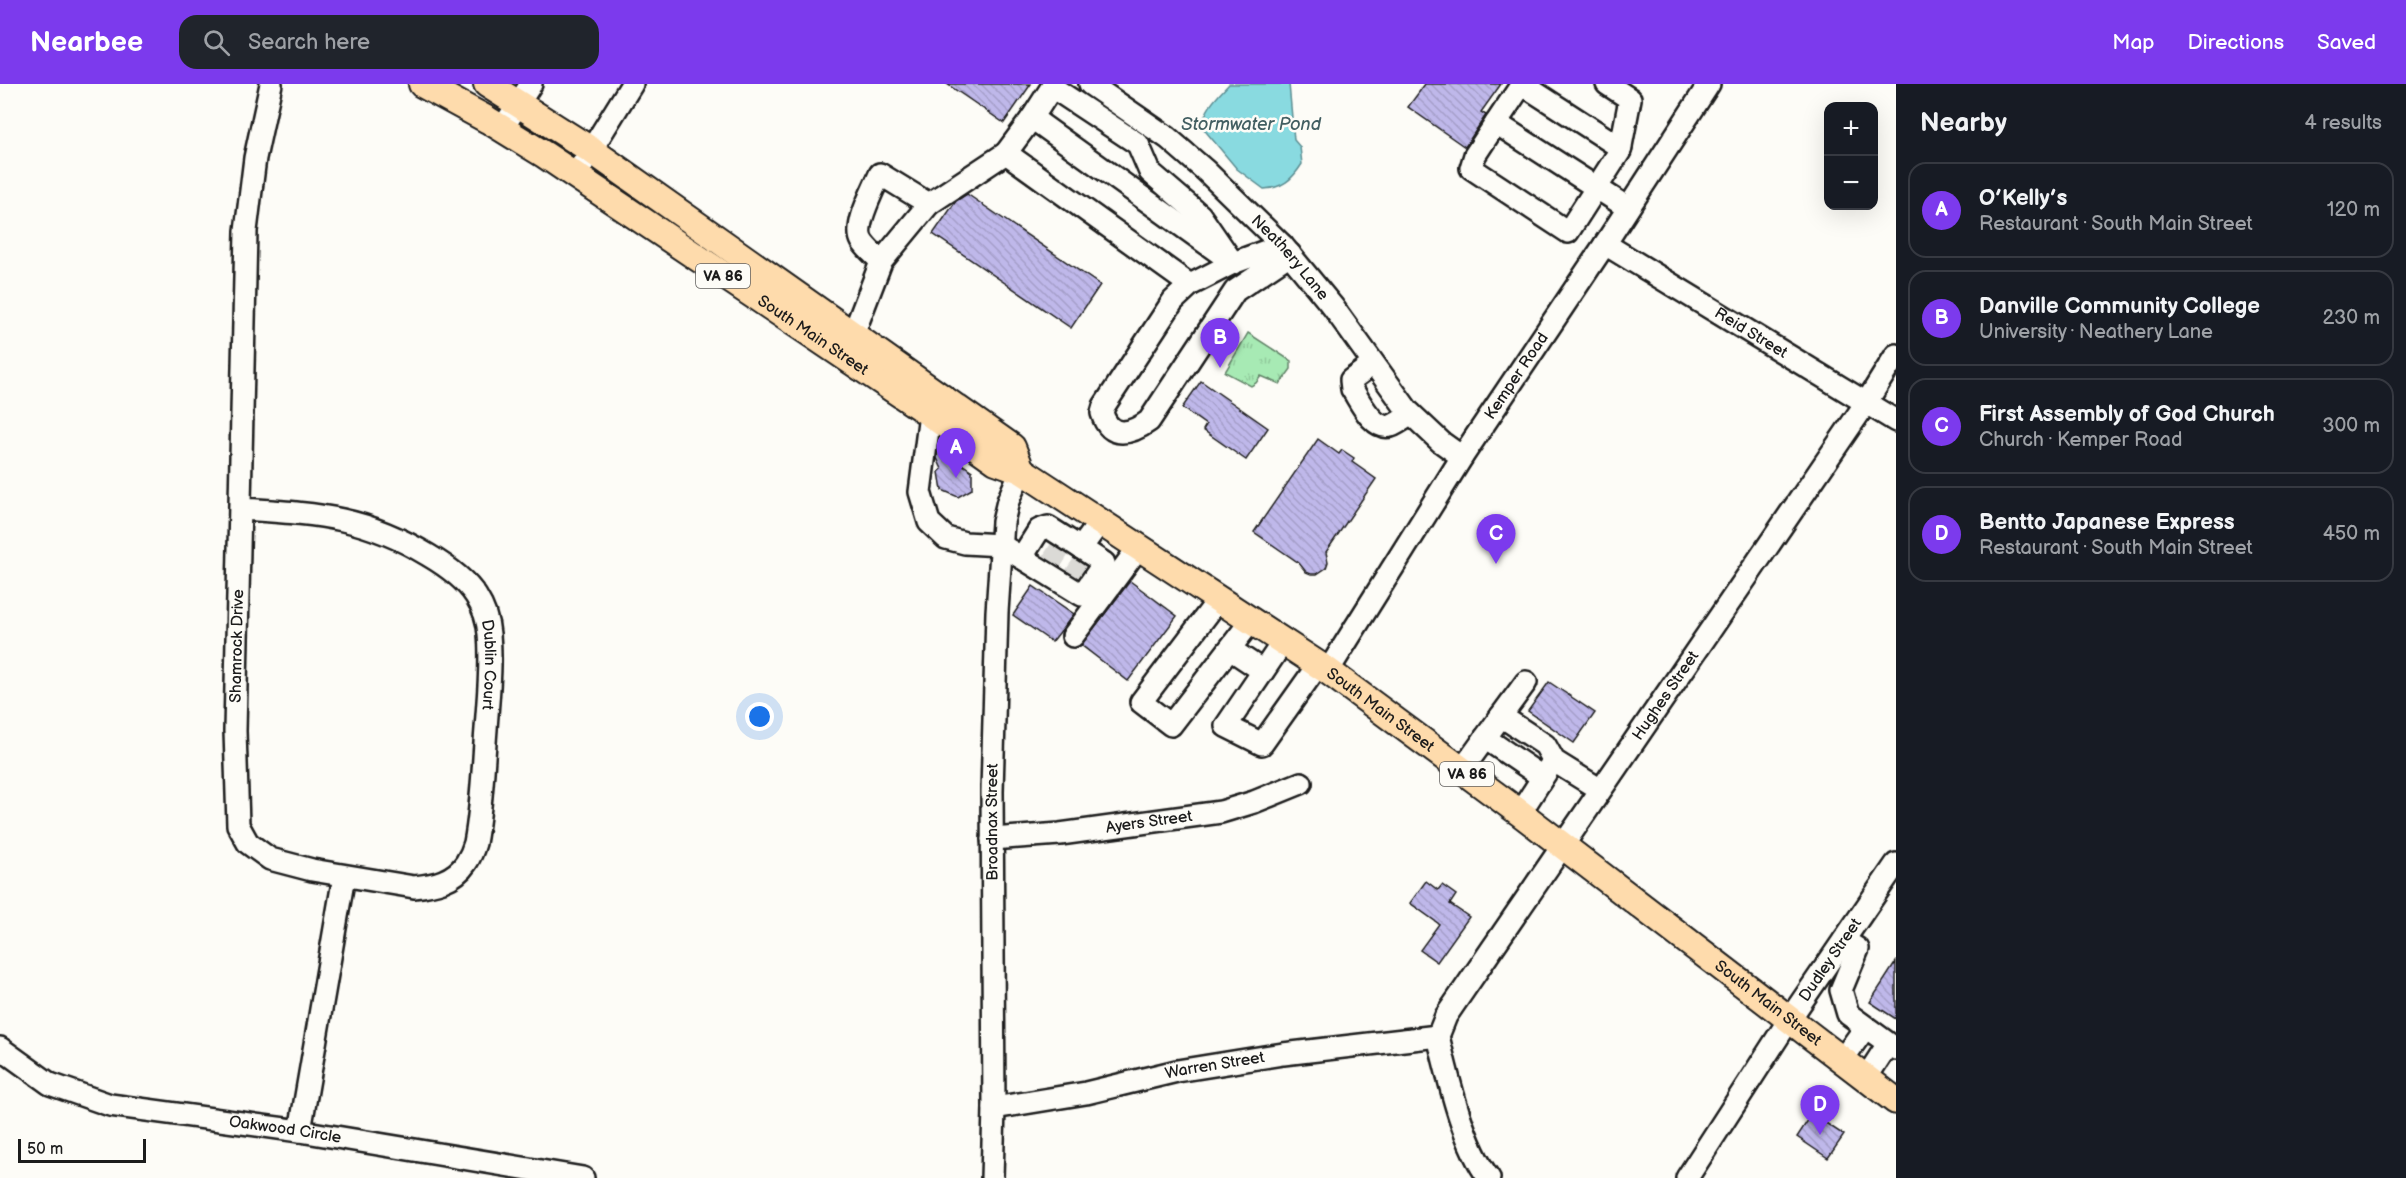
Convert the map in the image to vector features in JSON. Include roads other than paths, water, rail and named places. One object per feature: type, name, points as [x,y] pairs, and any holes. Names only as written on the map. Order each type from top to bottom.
[{"type":"main road","name":"South Main Street","points":[[422,84],[502,129],[575,176],[930,414],[996,462],[1022,470],[1323,668],[1520,813],[1896,1101]]},
{"type":"main road","name":"South Main Street","points":[[487,84],[524,94],[591,150],[1012,447],[1022,470]]},
{"type":"street","name":"Shamrock Drive","points":[[271,84],[255,158],[246,231],[235,731],[238,825],[248,843],[270,859],[344,876]]},
{"type":"street","points":[[575,176],[632,84]]},
{"type":"street","name":"Neathery Lane","points":[[1090,84],[1176,145],[1206,171],[1286,250],[1333,307],[1411,414],[1462,458]]},
{"type":"street","points":[[1607,84],[1630,99],[1621,148],[1568,232],[1471,168],[1475,155],[1522,84],[1621,148]]},
{"type":"street","name":"Kemper Road","points":[[1263,671],[1226,726],[1262,744],[1323,668],[1709,84]]},
{"type":"street","points":[[853,335],[880,262],[929,204],[1006,153],[1052,87],[1138,144],[1150,172],[1200,215],[1233,263]]},
{"type":"street","points":[[502,129],[524,94]]},
{"type":"street","points":[[1032,118],[1233,263]]},
{"type":"street","points":[[1496,123],[1628,208]]},
{"type":"street","points":[[1006,153],[1191,285]]},
{"type":"street","points":[[880,262],[861,240],[859,231],[862,215],[880,174],[929,204]]},
{"type":"street","name":"Reid Street","points":[[1605,244],[1896,421]]},
{"type":"street","points":[[1286,250],[1235,291],[1149,421],[1137,430],[1127,433],[1117,432],[1109,427],[1102,412],[1104,406],[1173,301],[1191,285],[1233,263],[1286,250]]},
{"type":"street","name":"Hughes Street","points":[[1438,1036],[1446,1016],[1896,356]]},
{"type":"street","points":[[1373,364],[1351,380],[1352,389],[1373,421],[1379,425],[1392,426],[1411,414]]},
{"type":"street","points":[[930,414],[920,492],[929,522],[946,538],[965,543],[1001,544],[1022,557],[1069,561]]},
{"type":"street","name":"Broadnax Street","points":[[992,1178],[994,1108],[992,839],[995,642],[1001,544],[1008,501],[1022,470]]},
{"type":"street","name":"Dublin Court","points":[[241,509],[310,514],[348,520],[378,529],[440,562],[476,595],[485,615],[489,633],[489,671],[484,759],[475,841],[465,865],[446,880],[414,887],[344,876]]},
{"type":"street","points":[[1069,561],[1100,522]]},
{"type":"street","points":[[1022,557],[1039,530],[1048,527],[1069,561]]},
{"type":"street","points":[[1073,636],[1138,547]]},
{"type":"street","points":[[1219,599],[1141,702],[1171,725],[1251,621]]},
{"type":"street","points":[[1230,649],[1263,671],[1283,642]]},
{"type":"street","points":[[1462,770],[1526,682]]},
{"type":"street","points":[[1501,716],[1545,745],[1548,769],[1520,813]]},
{"type":"street","points":[[1485,738],[1548,769],[1599,789]]},
{"type":"street","name":"Ayers Street","points":[[992,839],[1060,834],[1221,812],[1254,802],[1301,783]]},
{"type":"street","name":"Dudley Street","points":[[1687,1178],[1789,1020],[1896,864]]},
{"type":"street","points":[[300,1131],[344,876]]},
{"type":"street","points":[[1844,940],[1858,950],[1841,990],[1848,1014],[1892,1046],[1866,1078]]},
{"type":"street","points":[[1842,1060],[1865,1028]]},
{"type":"street","points":[[1438,1036],[1453,1096],[1479,1165],[1489,1178]]},
{"type":"street","name":"Warren Street","points":[[994,1108],[1086,1093],[1177,1071],[1259,1057],[1438,1036]]},
{"type":"street","name":"Oakwood Circle","points":[[0,1048],[50,1084],[110,1105],[300,1131],[583,1178]]},
{"type":"water","name":"Stormwater Pond","points":[[1229,84],[1289,84],[1294,140],[1300,147],[1302,164],[1290,179],[1281,185],[1264,189],[1237,169],[1202,127],[1208,109]]},
{"type":"tunnel","points":[[1051,563],[1061,547]]},
{"type":"tunnel","points":[[1073,578],[1084,562]]},
{"type":"place","name":"Danville Community College","points":[[1220,368]]},
{"type":"place","name":"O’Kelly’s","points":[[956,478]]},
{"type":"place","name":"First Assembly of God Church","points":[[1496,564]]},
{"type":"place","name":"Bentto Japanese Express","points":[[1820,1135]]}]
